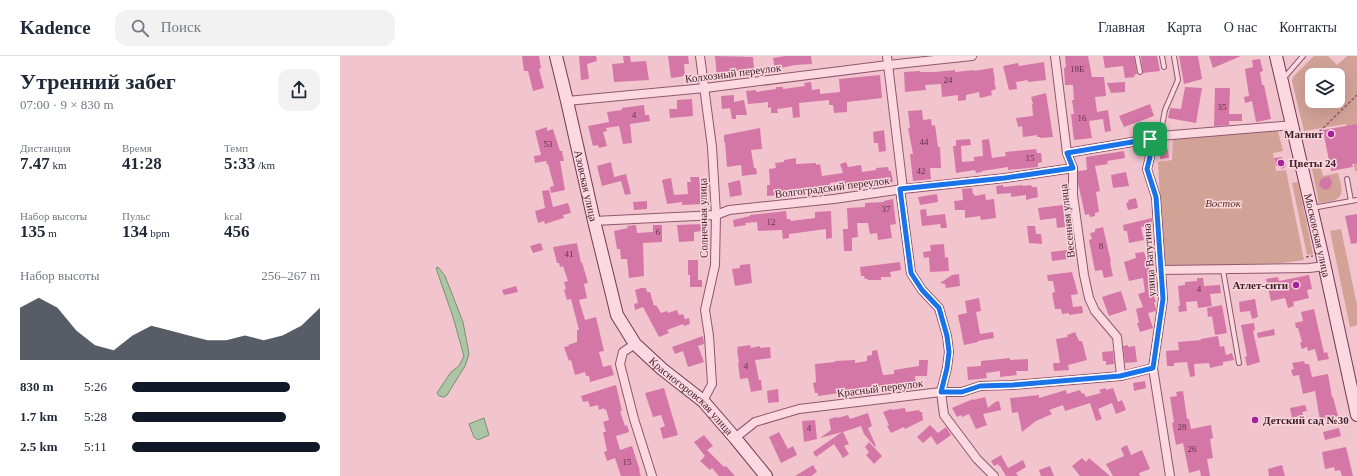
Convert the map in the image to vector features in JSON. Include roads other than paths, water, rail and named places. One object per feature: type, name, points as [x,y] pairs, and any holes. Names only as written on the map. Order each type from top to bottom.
[{"type":"street","name":"Азовская улица","points":[[556,56],[617,315]]},
{"type":"street","name":"Солнечная улица","points":[[700,56],[712,147],[716,215],[715,265],[704,310],[709,336],[712,384],[703,402]]},
{"type":"street","points":[[887,56],[911,273],[922,290],[939,308],[947,336],[949,352],[941,392],[944,415],[977,459],[994,476]]},
{"type":"street","name":"Колхозный переулок","points":[[567,100],[705,88],[972,56]]},
{"type":"street","name":"Весенняя улица","points":[[1055,56],[1067,153],[1073,168],[1072,195],[1084,275],[1089,298],[1095,311],[1117,337],[1120,376]]},
{"type":"street","name":"Московская улица","points":[[1276,56],[1355,398],[1357,415]]},
{"type":"street","points":[[1067,153],[1160,136],[1293,126]]},
{"type":"street","name":"улица Ватутина","points":[[1150,139],[1150,157],[1147,169],[1156,197],[1163,299],[1153,368],[1168,476]]},
{"type":"street","name":"Волгоградский переулок","points":[[594,221],[716,215],[729,210],[834,199],[901,189],[1005,178],[1073,168]]},
{"type":"street","points":[[1162,270],[1310,268],[1325,266]]},
{"type":"street","name":"Красногоровская улица","points":[[617,315],[635,344],[662,369],[703,402],[766,476]]},
{"type":"street","points":[[635,344],[623,352],[620,364],[634,419],[652,476]]},
{"type":"street","name":"Красный переулок","points":[[735,438],[755,422],[799,409],[941,392],[962,392],[980,386],[1013,385],[1120,376],[1153,368]]},
{"type":"lane","points":[[1137,56],[1140,72]]},
{"type":"lane","points":[[1162,56],[1164,68]]},
{"type":"lane","points":[[1160,136],[1166,106],[1178,80],[1174,56]]},
{"type":"lane","points":[[1282,80],[1303,56]]},
{"type":"lane","points":[[1347,179],[1351,201]]},
{"type":"lane","points":[[1312,208],[1357,200]]},
{"type":"lane","points":[[1223,270],[1238,363]]},
{"type":"place","name":"Магнит","points":[[1331,134]]},
{"type":"place","name":"Цветы 24","points":[[1281,163]]},
{"type":"place","name":"Атлет-сити","points":[[1296,285]]},
{"type":"place","name":"Детский сад №30","points":[[1255,420]]},
{"type":"park label","name":"Восток","points":[[1223,203]]}]
